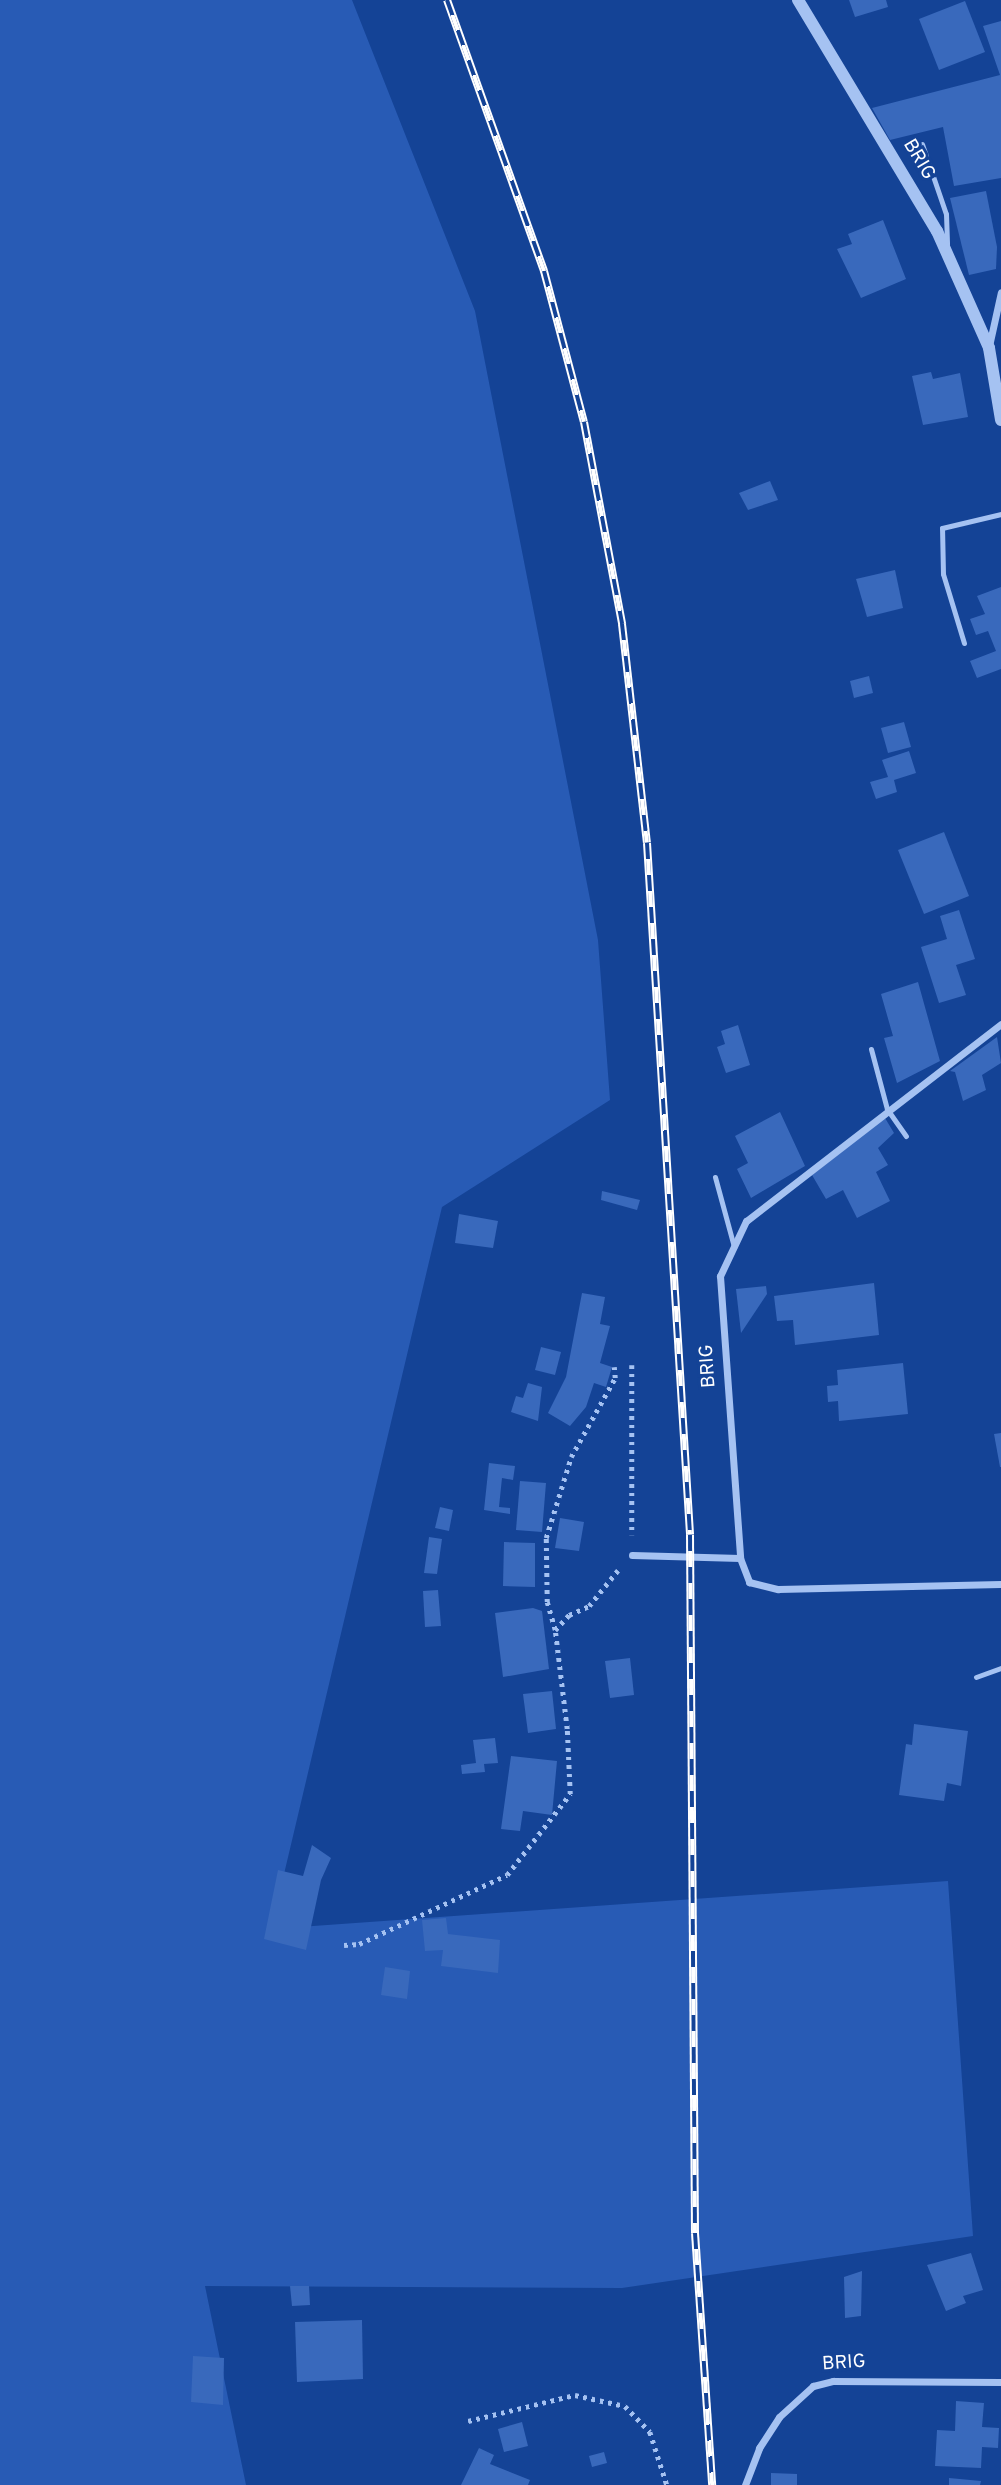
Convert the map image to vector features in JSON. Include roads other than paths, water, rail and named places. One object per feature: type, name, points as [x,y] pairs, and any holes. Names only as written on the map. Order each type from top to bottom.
[{"type":"street","name":"BRIG","points":[[798,0],[947,255],[989,348],[1001,420]]},
{"type":"street","name":"BRIG","points":[[989,348],[1001,292]]},
{"type":"street","name":"BRIG","points":[[740,1558],[720,1276],[746,1221],[887,1109],[1001,1024]]},
{"type":"street","points":[[632,1555],[740,1558],[749,1582],[778,1589],[1001,1584]]},
{"type":"street","name":"BRIG","points":[[745,2485],[759,2448],[779,2417],[813,2386],[833,2381],[1001,2382]]},
{"type":"lane","points":[[922,144],[946,214],[947,255]]},
{"type":"lane","points":[[964,643],[943,574],[942,528],[1001,514]]},
{"type":"lane","points":[[871,1049],[887,1109],[906,1136]]},
{"type":"lane","points":[[715,1177],[734,1247]]},
{"type":"lane","points":[[976,1676],[1001,1668]]},
{"type":"railway","points":[[447,0],[544,271],[584,422],[622,624],[647,843],[690,1535],[695,2233],[712,2485]]}]
